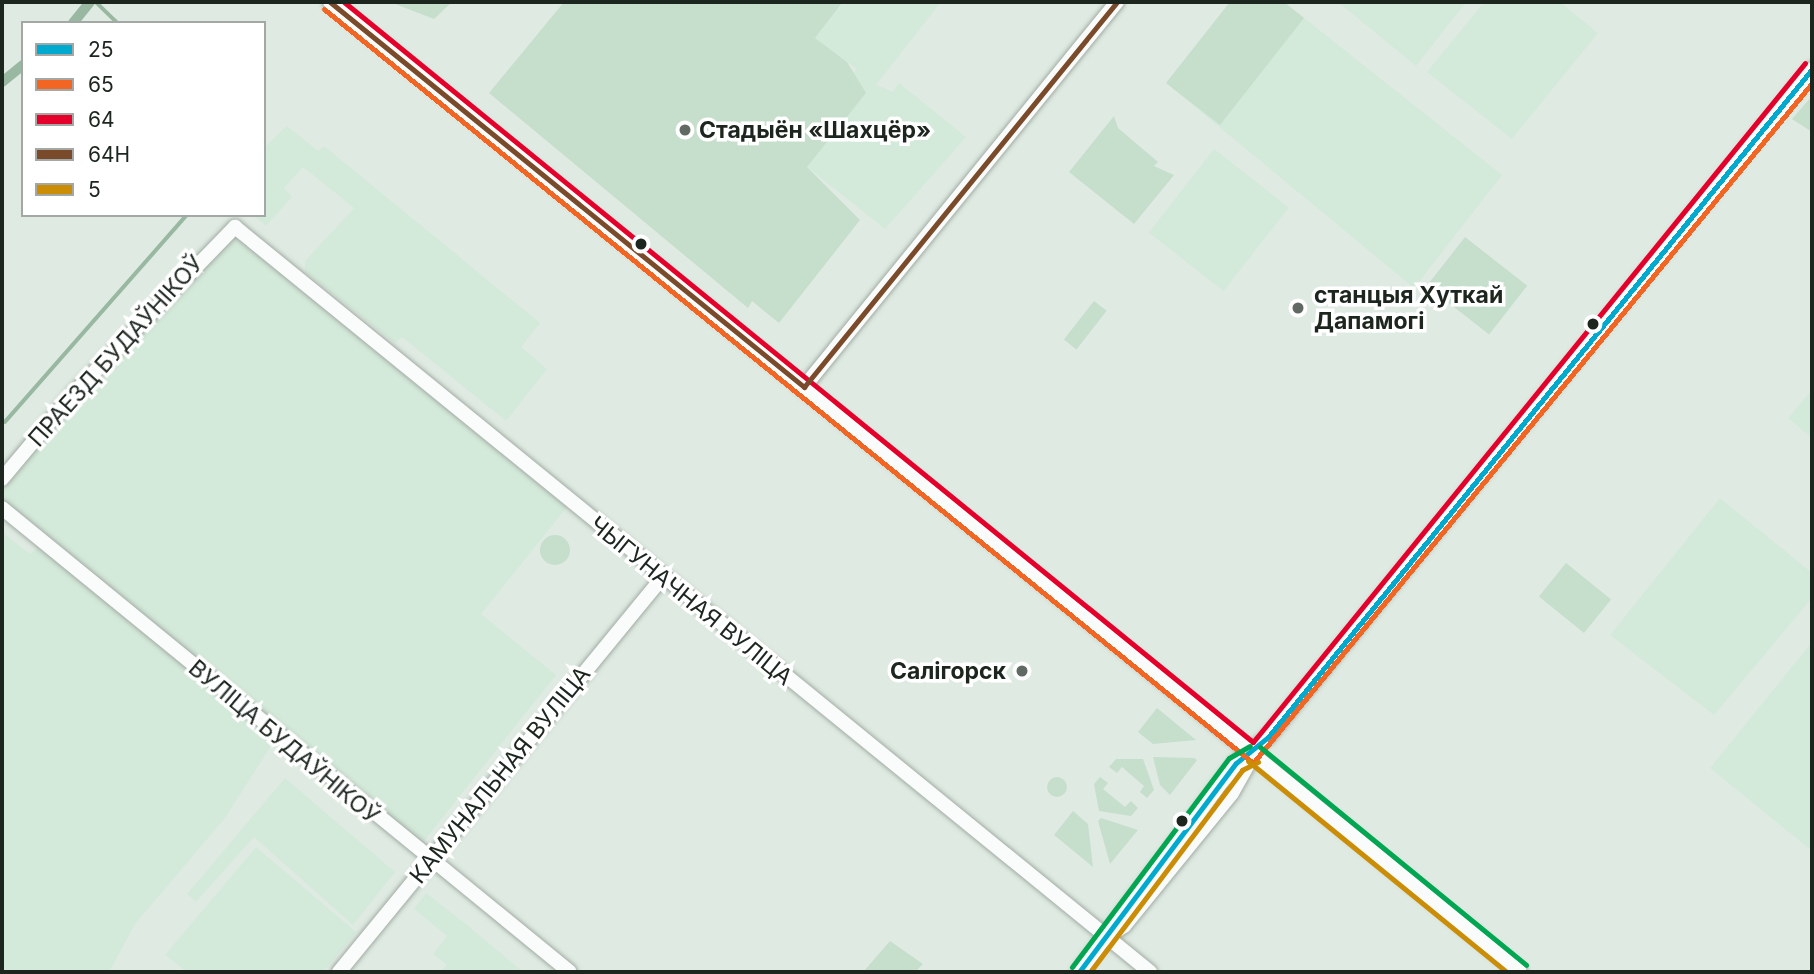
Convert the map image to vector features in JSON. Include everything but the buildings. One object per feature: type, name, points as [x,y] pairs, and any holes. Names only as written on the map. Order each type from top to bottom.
[{"type":"main road","points":[[330,2],[1520,972]]},
{"type":"main road","points":[[804,387],[1117,2]]},
{"type":"main road","points":[[1079,972],[1106,938],[1113,919],[1237,762],[1254,754],[1812,69]]},
{"type":"main road","name":"ПРАЕЗД БУДАЎНІКОЎ","points":[[2,479],[74,394],[235,227]]},
{"type":"main road","name":"ЧЫГУНАЧНАЯ ВУЛІЦА","points":[[235,227],[662,578],[1150,972]]},
{"type":"main road","name":"ВУЛІЦА БУДАЎНІКОЎ","points":[[2,508],[429,862],[570,972]]},
{"type":"main road","name":"КАМУНАЛЬНАЯ ВУЛІЦА","points":[[339,972],[662,578]]},
{"type":"shaded area","points":[[390,2],[452,2],[434,19]]},
{"type":"shaded area","name":"Стадыён «Шахцёр»","points":[[564,2],[843,2],[815,38],[847,62],[866,93],[807,167],[860,220],[779,323],[752,301],[748,308],[489,93]]},
{"type":"shaded area","points":[[844,2],[941,2],[876,85],[893,92],[899,83],[966,137],[885,229],[807,167],[866,93],[851,76],[857,69],[815,38]]},
{"type":"shaded area","points":[[1230,2],[1284,2],[1502,175],[1414,288],[1166,83]]},
{"type":"shaded area","points":[[1230,2],[1284,2],[1304,18],[1220,125],[1166,83]]},
{"type":"shaded area","points":[[1338,2],[1466,2],[1416,66]]},
{"type":"shaded area","points":[[1484,2],[1560,2],[1598,33],[1512,139],[1427,72]]},
{"type":"shaded area","points":[[1812,96],[1812,132],[1792,119]]},
{"type":"shaded area","points":[[1114,116],[1118,128],[1158,162],[1154,166],[1174,175],[1134,224],[1069,172]]},
{"type":"shaded area","points":[[287,126],[318,151],[324,146],[540,323],[521,347],[547,369],[506,421],[402,337],[395,343],[305,272],[305,261],[354,208],[303,167],[284,188],[292,197],[266,226],[255,217],[266,217],[266,146]]},
{"type":"shaded area","points":[[1214,149],[1289,207],[1224,291],[1149,233]]},
{"type":"shaded area","points":[[232,234],[567,507],[481,614],[556,675],[420,846],[2,503],[2,488]]},
{"type":"shaded area","points":[[1465,237],[1527,286],[1489,334],[1427,286]]},
{"type":"shaded area","points":[[1094,301],[1107,311],[1076,349],[1064,340]]},
{"type":"shaded area","points":[[1812,390],[1812,438],[1788,418]]},
{"type":"shaded area","points":[[1720,498],[1812,573],[1812,598],[1714,715],[1610,635]]},
{"type":"shaded area","points":[[2,532],[30,554],[38,547],[276,738],[225,818],[135,924],[109,972],[2,972]]},
{"type":"shaded area","points":[[555,535],[566,539],[570,550],[566,561],[555,565],[544,561],[540,550],[544,539]]},
{"type":"shaded area","points":[[1566,563],[1611,600],[1584,633],[1539,596]]},
{"type":"shaded area","points":[[1812,642],[1812,851],[1710,768]]},
{"type":"shaded area","points":[[1157,708],[1196,740],[1153,744],[1138,732]]},
{"type":"shaded area","points":[[1153,757],[1197,760],[1170,795],[1160,785]]},
{"type":"shaded area","points":[[1116,759],[1143,759],[1154,790],[1147,798],[1140,792],[1144,786],[1122,767],[1117,773],[1109,767]]},
{"type":"shaded area","points":[[1057,777],[1064,780],[1067,787],[1064,794],[1057,797],[1050,794],[1047,787],[1050,780]]},
{"type":"shaded area","points":[[1100,777],[1108,783],[1103,789],[1125,807],[1131,801],[1138,808],[1131,816],[1099,811],[1094,784]]},
{"type":"shaded area","points":[[285,778],[395,872],[353,925],[254,837],[196,902],[187,894]]},
{"type":"shaded area","points":[[1073,811],[1088,824],[1093,867],[1054,835]]},
{"type":"shaded area","points":[[1101,818],[1138,830],[1110,864],[1098,821]]},
{"type":"shaded area","points":[[256,847],[356,932],[323,972],[187,972],[165,955]]},
{"type":"shaded area","points":[[426,893],[523,972],[440,972],[447,965],[433,954],[447,936],[414,909]]},
{"type":"shaded area","points":[[890,941],[923,964],[915,972],[863,972]]},
{"type":"waterway","points":[[75,21],[90,2]]},
{"type":"waterway","points":[[96,2],[116,21]]},
{"type":"waterway","points":[[2,82],[21,67]]},
{"type":"waterway","points":[[5,422],[185,217]]},
{"type":"transit line","name":"64Н","points":[[330,2],[804,387],[1117,2]]},
{"type":"transit line","name":"64","points":[[344,2],[1253,742],[1805,63]]},
{"type":"transit line","name":"65","points":[[324,9],[1253,763],[1812,83]]},
{"type":"transit line","name":"25","points":[[1079,972],[1236,763],[1268,737],[1812,69]]},
{"type":"transit line","points":[[1072,967],[1229,758],[1250,746]]},
{"type":"transit line","points":[[1260,747],[1526,965]]},
{"type":"transit line","name":"5","points":[[1248,761],[1507,972]]},
{"type":"transit line","name":"5","points":[[1090,972],[1242,770],[1258,762]]},
{"type":"place","name":"Стадыён «Шахцёр»","points":[[685,130]]},
{"type":"place","name":"станцыя Хуткай Дапамогі","points":[[1298,308]]},
{"type":"place","name":"Салігорск","points":[[1022,671]]}]
